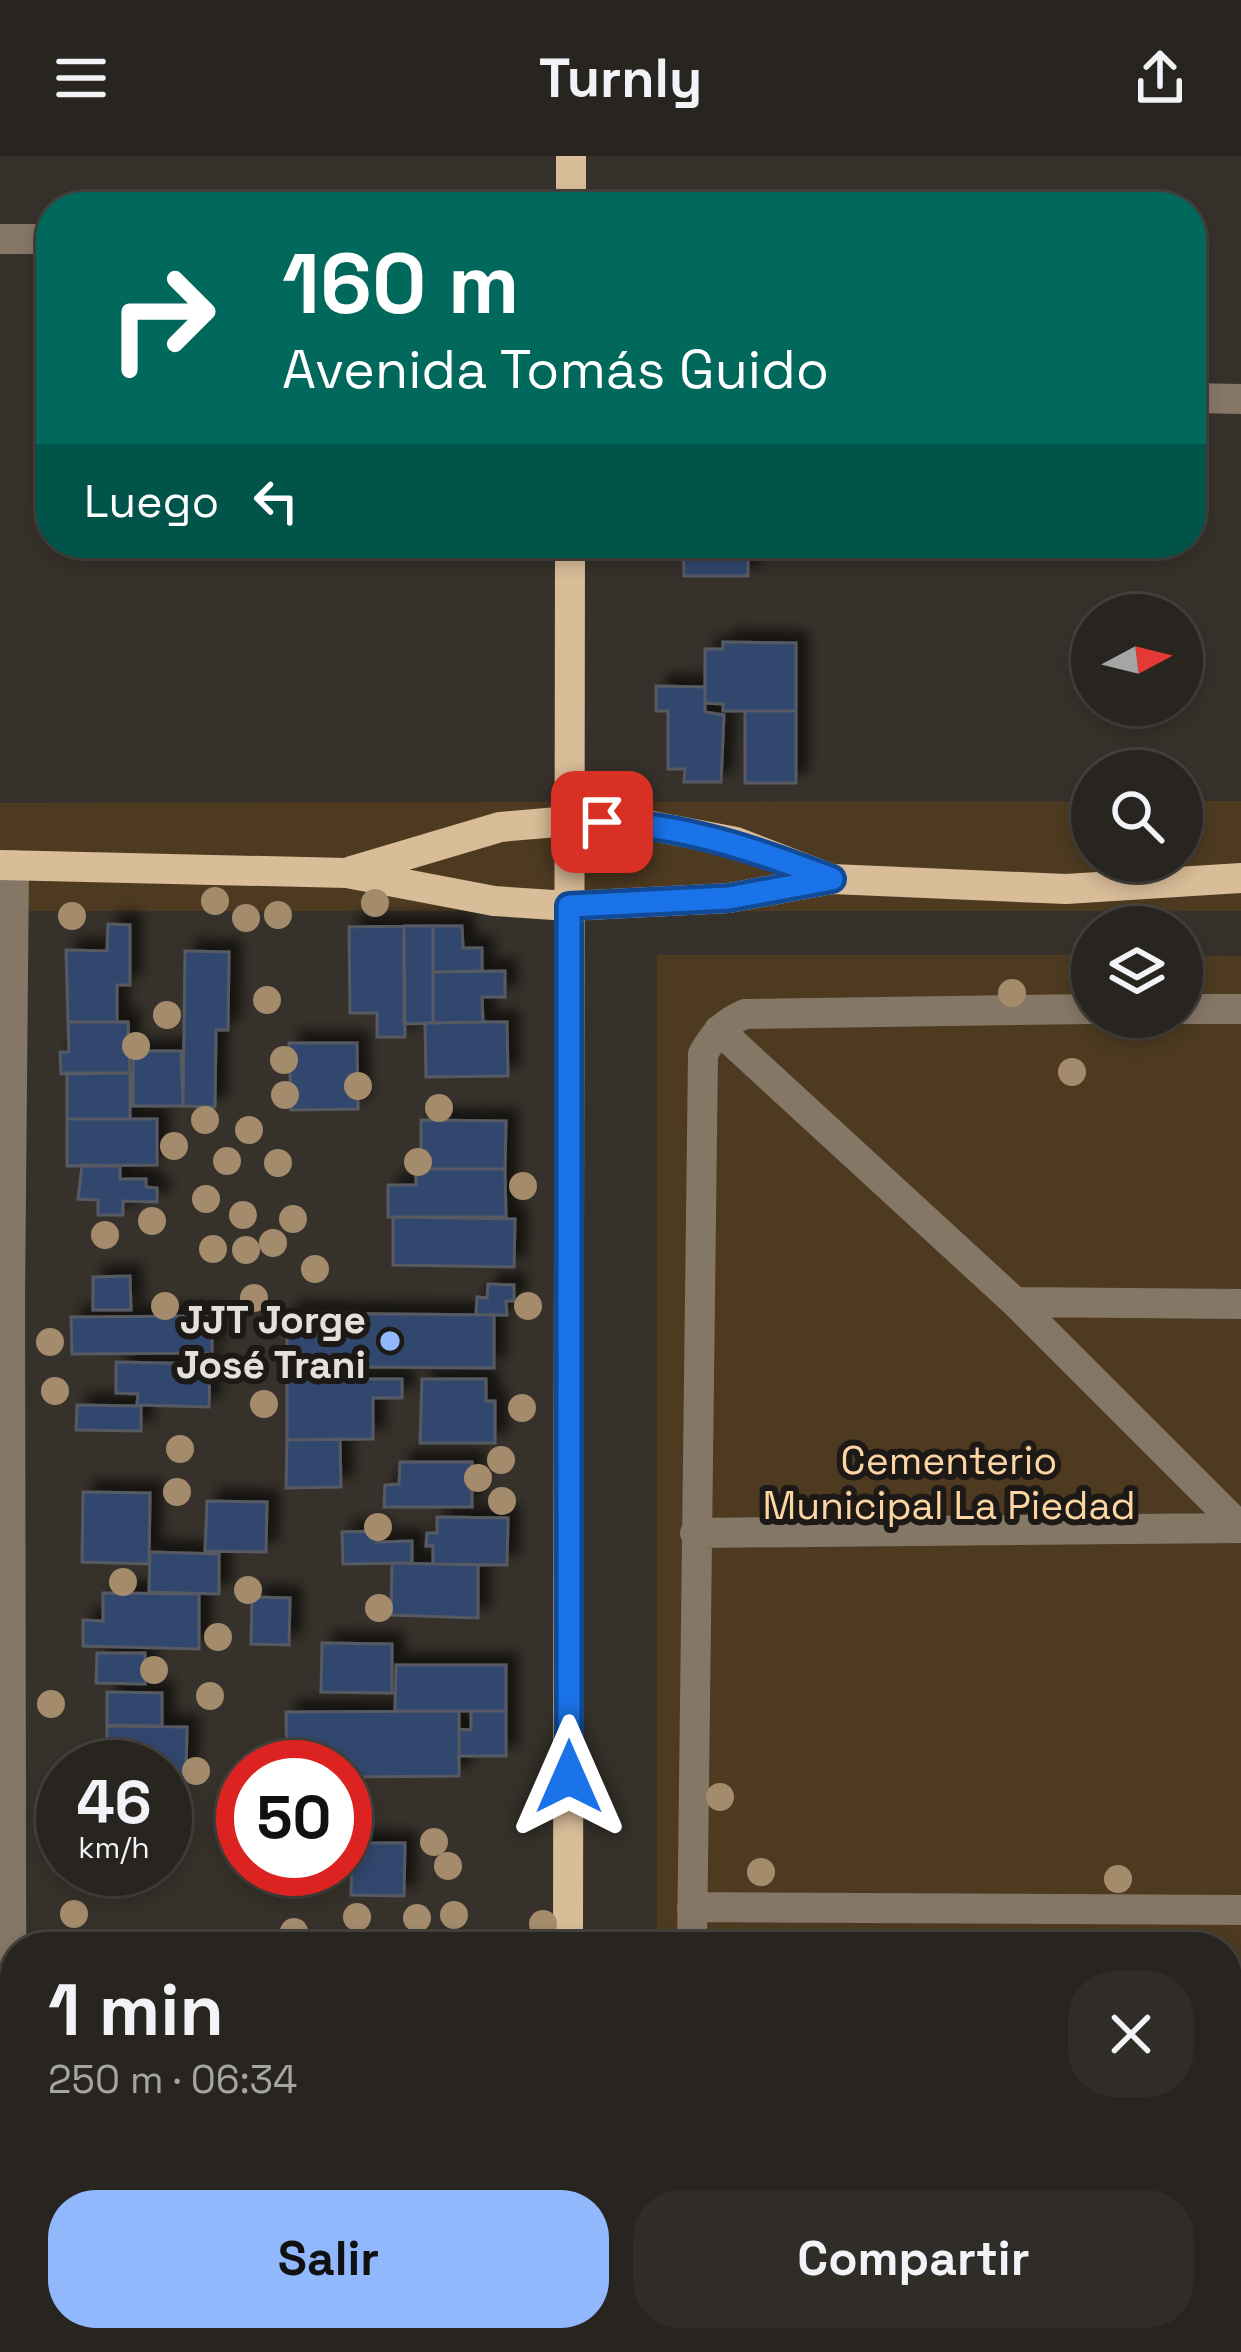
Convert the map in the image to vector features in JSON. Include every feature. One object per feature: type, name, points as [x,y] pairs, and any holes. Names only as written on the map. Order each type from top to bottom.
[{"type":"main road","points":[[571,156],[571,192]]},
{"type":"main road","points":[[568,1932],[570,558]]},
{"type":"main road","points":[[346,873],[500,826],[569,821],[636,824],[736,842],[832,879]]},
{"type":"main road","points":[[7,865],[346,873],[494,901],[569,906],[729,898],[832,879],[1066,890],[1241,878]]},
{"type":"street","points":[[0,239],[36,239]]},
{"type":"street","points":[[1206,398],[1241,399]]},
{"type":"street","points":[[6,1932],[7,865]]},
{"type":"street","points":[[692,1932],[704,1054],[718,1030],[745,1014],[1071,1009]]},
{"type":"street","points":[[1203,1009],[1241,1009]]},
{"type":"street","points":[[718,1030],[1015,1302],[1241,1528]]},
{"type":"street","points":[[1015,1302],[1241,1304]]},
{"type":"street","points":[[695,1533],[1241,1528]]},
{"type":"street","points":[[692,1907],[1241,1910]]},
{"type":"green space","points":[[1071,801],[1071,882],[1203,882],[1203,801],[1241,801],[1241,911],[1203,911],[1203,906],[1071,906],[1071,911],[0,911],[0,803]]},
{"type":"green space","name":"Cementerio Municipal La Piedad","points":[[657,955],[1071,955],[1071,1038],[1203,1038],[1203,955],[1241,956],[1241,1932],[657,1932]]},
{"type":"building","points":[[683,558],[748,558],[748,576],[684,576]]},
{"type":"building","points":[[723,642],[796,643],[796,711],[723,711],[723,704],[705,703],[705,649],[723,649]]},
{"type":"building","points":[[656,686],[705,687],[705,712],[724,715],[721,782],[684,782],[685,769],[668,769],[668,711],[656,711]]},
{"type":"building","points":[[745,711],[796,711],[796,783],[745,783]]},
{"type":"building","points":[[108,924],[130,925],[130,985],[117,985],[117,1022],[68,1022],[66,950],[107,951]]},
{"type":"building","points":[[404,926],[433,926],[433,1023],[404,1024]]},
{"type":"building","points":[[404,926],[405,1037],[377,1037],[377,1013],[350,1013],[349,927]]},
{"type":"building","points":[[433,926],[462,926],[463,948],[482,948],[482,971],[433,972]]},
{"type":"building","points":[[185,951],[229,952],[228,1030],[216,1030],[215,1107],[183,1106]]},
{"type":"building","points":[[505,971],[505,997],[482,997],[483,1022],[433,1023],[433,972]]},
{"type":"building","points":[[68,1022],[128,1022],[130,1073],[61,1074],[60,1052],[69,1052]]},
{"type":"building","points":[[507,1022],[508,1076],[426,1077],[425,1023]]},
{"type":"building","points":[[289,1043],[357,1043],[358,1109],[291,1110]]},
{"type":"building","points":[[133,1051],[181,1051],[183,1106],[133,1106]]},
{"type":"building","points":[[67,1073],[130,1073],[130,1119],[67,1119]]},
{"type":"building","points":[[67,1119],[157,1119],[157,1165],[67,1166]]},
{"type":"building","points":[[421,1120],[506,1121],[505,1169],[421,1169]]},
{"type":"building","points":[[82,1165],[120,1166],[120,1179],[146,1179],[146,1187],[157,1188],[157,1202],[123,1201],[123,1215],[98,1215],[98,1200],[78,1199]]},
{"type":"building","points":[[416,1169],[505,1169],[506,1217],[388,1217],[388,1185],[416,1185]]},
{"type":"building","points":[[393,1217],[515,1219],[514,1267],[393,1265]]},
{"type":"building","points":[[130,1276],[131,1310],[93,1310],[93,1277]]},
{"type":"building","points":[[488,1284],[514,1285],[514,1301],[506,1301],[507,1315],[476,1315],[477,1297],[487,1298]]},
{"type":"building","name":"JJT Jorge José Trani","points":[[287,1313],[494,1315],[494,1368],[355,1367],[355,1379],[287,1379]]},
{"type":"building","points":[[212,1316],[212,1353],[72,1354],[71,1317]]},
{"type":"building","points":[[116,1362],[210,1364],[209,1407],[137,1405],[138,1394],[116,1393]]},
{"type":"building","points":[[287,1379],[402,1379],[402,1398],[373,1398],[373,1439],[287,1440]]},
{"type":"building","points":[[422,1379],[486,1379],[486,1401],[495,1401],[495,1443],[420,1443]]},
{"type":"building","points":[[77,1405],[141,1406],[141,1431],[76,1430]]},
{"type":"building","points":[[340,1439],[341,1487],[286,1488],[287,1440]]},
{"type":"building","points":[[400,1462],[472,1462],[472,1507],[384,1507],[385,1485],[399,1484]]},
{"type":"building","points":[[83,1492],[150,1493],[149,1564],[82,1562]]},
{"type":"building","points":[[207,1501],[267,1502],[266,1552],[205,1551]]},
{"type":"building","points":[[437,1517],[508,1518],[507,1565],[433,1564],[427,1533],[437,1533]]},
{"type":"building","points":[[377,1531],[377,1542],[412,1541],[412,1563],[343,1564],[342,1532]]},
{"type":"building","points":[[150,1552],[219,1554],[219,1594],[149,1592]]},
{"type":"building","points":[[392,1563],[478,1565],[478,1618],[391,1615]]},
{"type":"building","points":[[103,1593],[199,1594],[199,1649],[83,1646],[83,1620],[103,1621]]},
{"type":"building","points":[[252,1597],[290,1598],[289,1645],[251,1644]]},
{"type":"building","points":[[322,1643],[392,1644],[392,1693],[321,1692]]},
{"type":"building","points":[[97,1653],[145,1653],[145,1684],[96,1683]]},
{"type":"building","points":[[396,1665],[506,1665],[506,1711],[395,1711]]},
{"type":"building","points":[[107,1692],[162,1693],[162,1726],[107,1725]]},
{"type":"building","points":[[459,1711],[459,1776],[372,1777],[372,1740],[287,1740],[286,1712]]},
{"type":"building","points":[[471,1711],[506,1711],[506,1756],[459,1756],[459,1729],[471,1730]]},
{"type":"building","points":[[107,1726],[187,1727],[187,1740],[107,1740]]},
{"type":"building","points":[[372,1843],[405,1843],[404,1896],[372,1895]]},
{"type":"place","name":"JJT Jorge José Trani","points":[[390,1341]]},
{"type":"route","points":[[569,1777],[569,906],[729,898],[832,879],[736,842],[602,822]]}]
